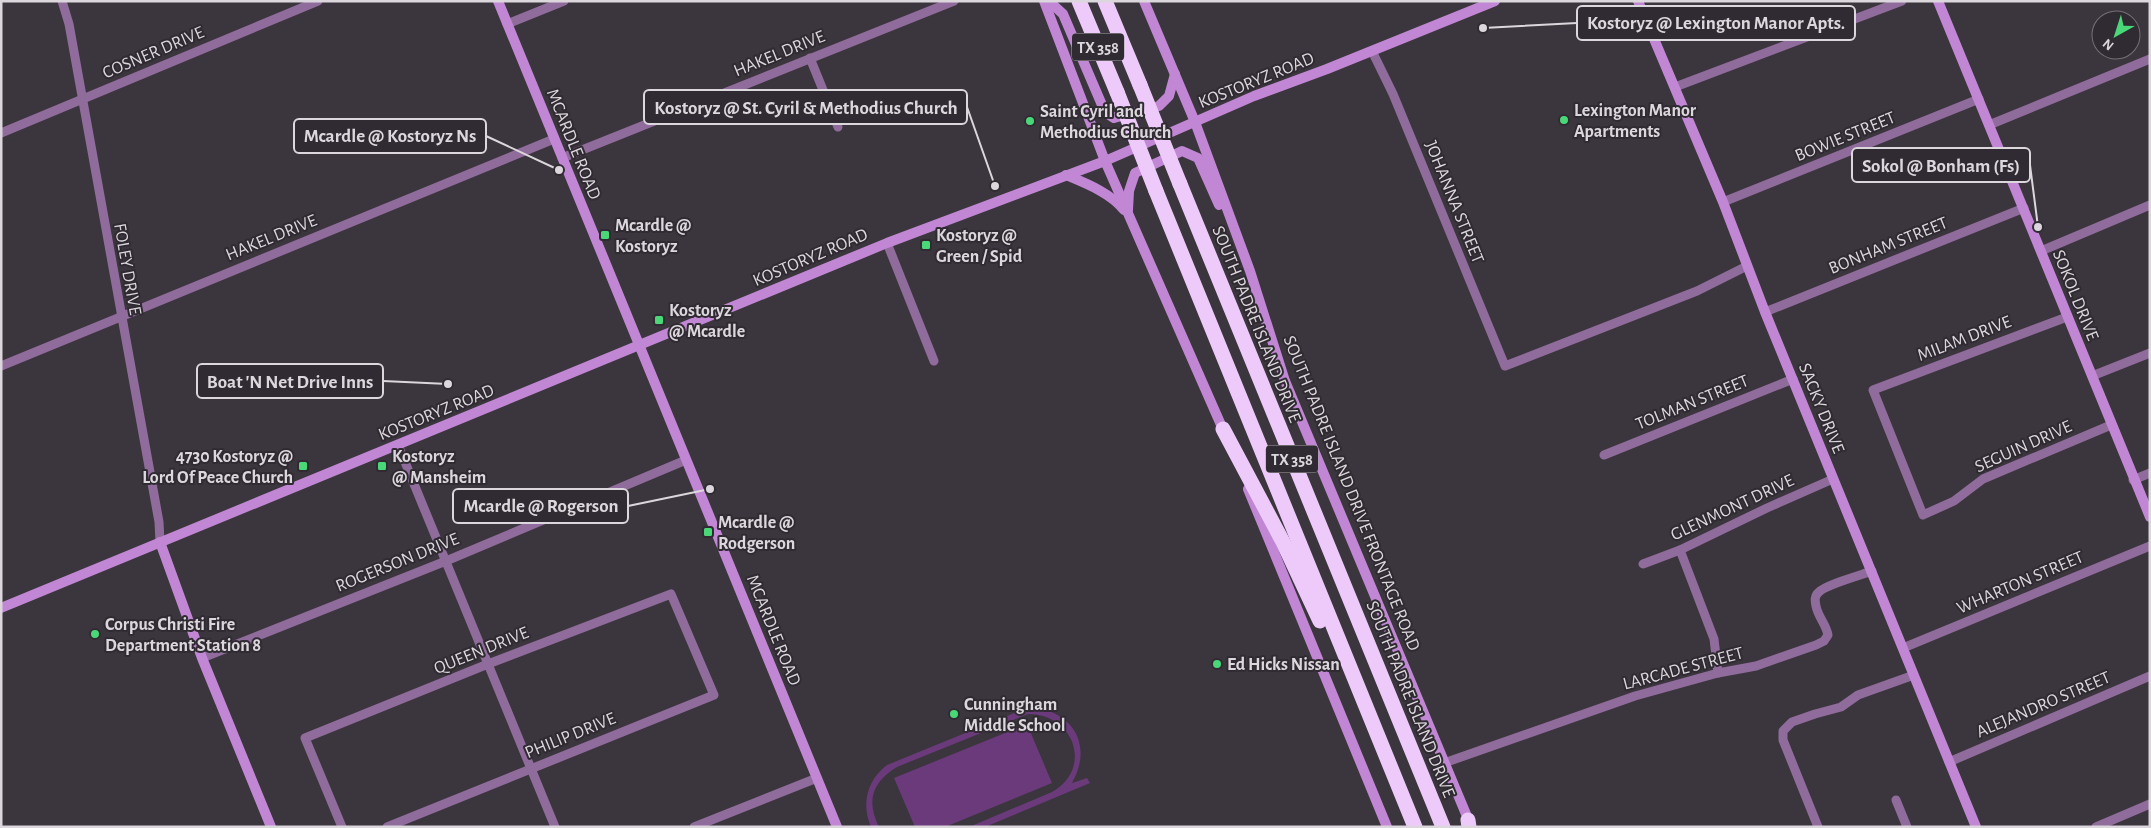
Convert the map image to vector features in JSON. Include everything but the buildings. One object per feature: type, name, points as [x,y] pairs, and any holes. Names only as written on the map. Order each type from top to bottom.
[{"type":"highway","name":"TX 358","points":[[1079,1],[1414,827]]},
{"type":"highway","name":"SOUTH PADRE ISLAND DRIVE","points":[[1106,1],[1443,827]]},
{"type":"highway","points":[[1223,429],[1282,542],[1391,770]]},
{"type":"main road","name":"MCARDLE ROAD","points":[[498,1],[837,827]]},
{"type":"main road","points":[[1044,1],[1104,161],[1223,429],[1387,827]]},
{"type":"main road","points":[[1049,1],[1063,14],[1105,112],[1114,118],[1159,106],[1170,96],[1175,74]]},
{"type":"main road","name":"SOUTH PADRE ISLAND DRIVE FRONTAGE ROAD","points":[[1144,1],[1196,122],[1250,272],[1285,381],[1470,824]]},
{"type":"main road","name":"KOSTORYZ ROAD","points":[[1,608],[887,243],[1104,161],[1254,96],[1495,1]]},
{"type":"main road","name":"SACKY DRIVE","points":[[1638,1],[1723,202],[1746,266],[1976,827]]},
{"type":"main road","name":"SOKOL DRIVE","points":[[1938,1],[2024,208],[2133,480],[2150,517]]},
{"type":"main road","points":[[1128,214],[1129,191],[1135,173],[1182,151],[1198,158],[1250,272]]},
{"type":"main road","points":[[1066,175],[1119,203],[1128,214]]},
{"type":"main road","points":[[160,542],[202,658],[271,827]]},
{"type":"street","name":"FOLEY DRIVE","points":[[62,1],[69,24],[120,316],[159,522],[160,542]]},
{"type":"street","name":"COSNER DRIVE","points":[[1,133],[318,1]]},
{"type":"street","points":[[507,24],[564,1]]},
{"type":"street","name":"HAKEL DRIVE","points":[[562,158],[954,1]]},
{"type":"street","points":[[1675,87],[1902,1]]},
{"type":"street","name":"JOHANNA STREET","points":[[1372,51],[1397,103],[1505,366],[1697,291],[1746,266]]},
{"type":"street","points":[[810,58],[838,127]]},
{"type":"street","points":[[1989,124],[2150,59]]},
{"type":"street","name":"BOWIE STREET","points":[[1723,202],[1979,99]]},
{"type":"street","name":"HAKEL DRIVE","points":[[1,366],[554,139]]},
{"type":"street","points":[[2041,251],[2150,205]]},
{"type":"street","name":"BONHAM STREET","points":[[1765,312],[2024,208]]},
{"type":"street","points":[[887,243],[934,361]]},
{"type":"street","name":"MILAM DRIVE","points":[[1922,515],[1873,390],[2067,317]]},
{"type":"street","points":[[2092,376],[2150,353]]},
{"type":"street","name":"TOLMAN STREET","points":[[1604,455],[1793,379]]},
{"type":"street","name":"SEGUIN DRIVE","points":[[1922,515],[1954,501],[1983,479],[2112,425]]},
{"type":"street","points":[[398,445],[555,827]]},
{"type":"street","name":"ROGERSON DRIVE","points":[[202,658],[446,561],[686,460]]},
{"type":"street","points":[[2133,480],[2150,473]]},
{"type":"street","name":"GLENMONT DRIVE","points":[[1643,564],[1680,550],[1833,479]]},
{"type":"street","name":"WHARTON STREET","points":[[1903,648],[2150,546]]},
{"type":"street","points":[[1680,550],[1714,639],[1718,673]]},
{"type":"street","name":"LARCADE STREET","points":[[1444,763],[1635,696],[1718,673],[1756,666],[1816,645],[1824,641],[1828,635],[1827,628],[1817,611],[1815,599],[1818,593],[1825,587],[1872,571]]},
{"type":"street","name":"QUEEN DRIVE","points":[[342,827],[305,738],[488,664],[671,594],[693,644]]},
{"type":"street","name":"PHILIP DRIVE","points":[[387,827],[714,695],[693,644]]},
{"type":"street","points":[[1818,827],[1783,740],[1783,731],[1792,722],[1841,708],[1858,695],[1914,675]]},
{"type":"street","name":"ALEJANDRO STREET","points":[[1949,762],[2150,676]]},
{"type":"street","points":[[694,827],[817,778]]},
{"type":"street","points":[[1896,800],[1907,827]]},
{"type":"street","points":[[2096,827],[2150,804]]},
{"type":"shaded area","points":[[1029,707],[1057,715],[1075,731],[1081,755],[1072,783],[1087,778],[1090,783],[985,827],[969,827],[1052,792],[1065,782],[1072,770],[1075,757],[1073,744],[1067,733],[1057,723],[1044,716],[1028,714],[897,767],[882,779],[877,786],[872,801],[875,818],[879,827],[871,827],[866,810],[868,793],[875,778],[887,765]]},
{"type":"shaded area","points":[[1027,724],[1052,783],[945,827],[915,827],[894,778]]},
{"type":"place","name":"Kostoryz @ Lexington Manor Apts.","points":[[1483,28]]},
{"type":"place","name":"Lexington Manor Apartments","points":[[1564,120]]},
{"type":"place","name":"Saint Cyril and Methodius Church","points":[[1030,121]]},
{"type":"place","name":"Mcardle @ Kostoryz Ns","points":[[559,170]]},
{"type":"place","name":"Kostoryz @ St. Cyril & Methodius Church","points":[[995,186]]},
{"type":"place","name":"Sokol @ Bonham (Fs)","points":[[2038,227]]},
{"type":"place","name":"Mcardle @ Kostoryz","points":[[605,235]]},
{"type":"place","name":"Kostoryz @ Green / Spid","points":[[926,245]]},
{"type":"place","name":"Kostoryz @ Mcardle","points":[[659,320]]},
{"type":"place","name":"Boat 'N Net Drive Inns","points":[[448,384]]},
{"type":"place","name":"4730 Kostoryz @ Lord Of Peace Church","points":[[303,466]]},
{"type":"place","name":"Kostoryz @ Mansheim","points":[[382,466]]},
{"type":"place","name":"Mcardle @ Rogerson","points":[[710,489]]},
{"type":"place","name":"Mcardle @ Rodgerson","points":[[708,532]]},
{"type":"place","name":"Corpus Christi Fire Department Station 8","points":[[95,634]]},
{"type":"place","name":"Ed Hicks Nissan","points":[[1217,664]]},
{"type":"place","name":"Cunningham Middle School","points":[[954,714]]}]
